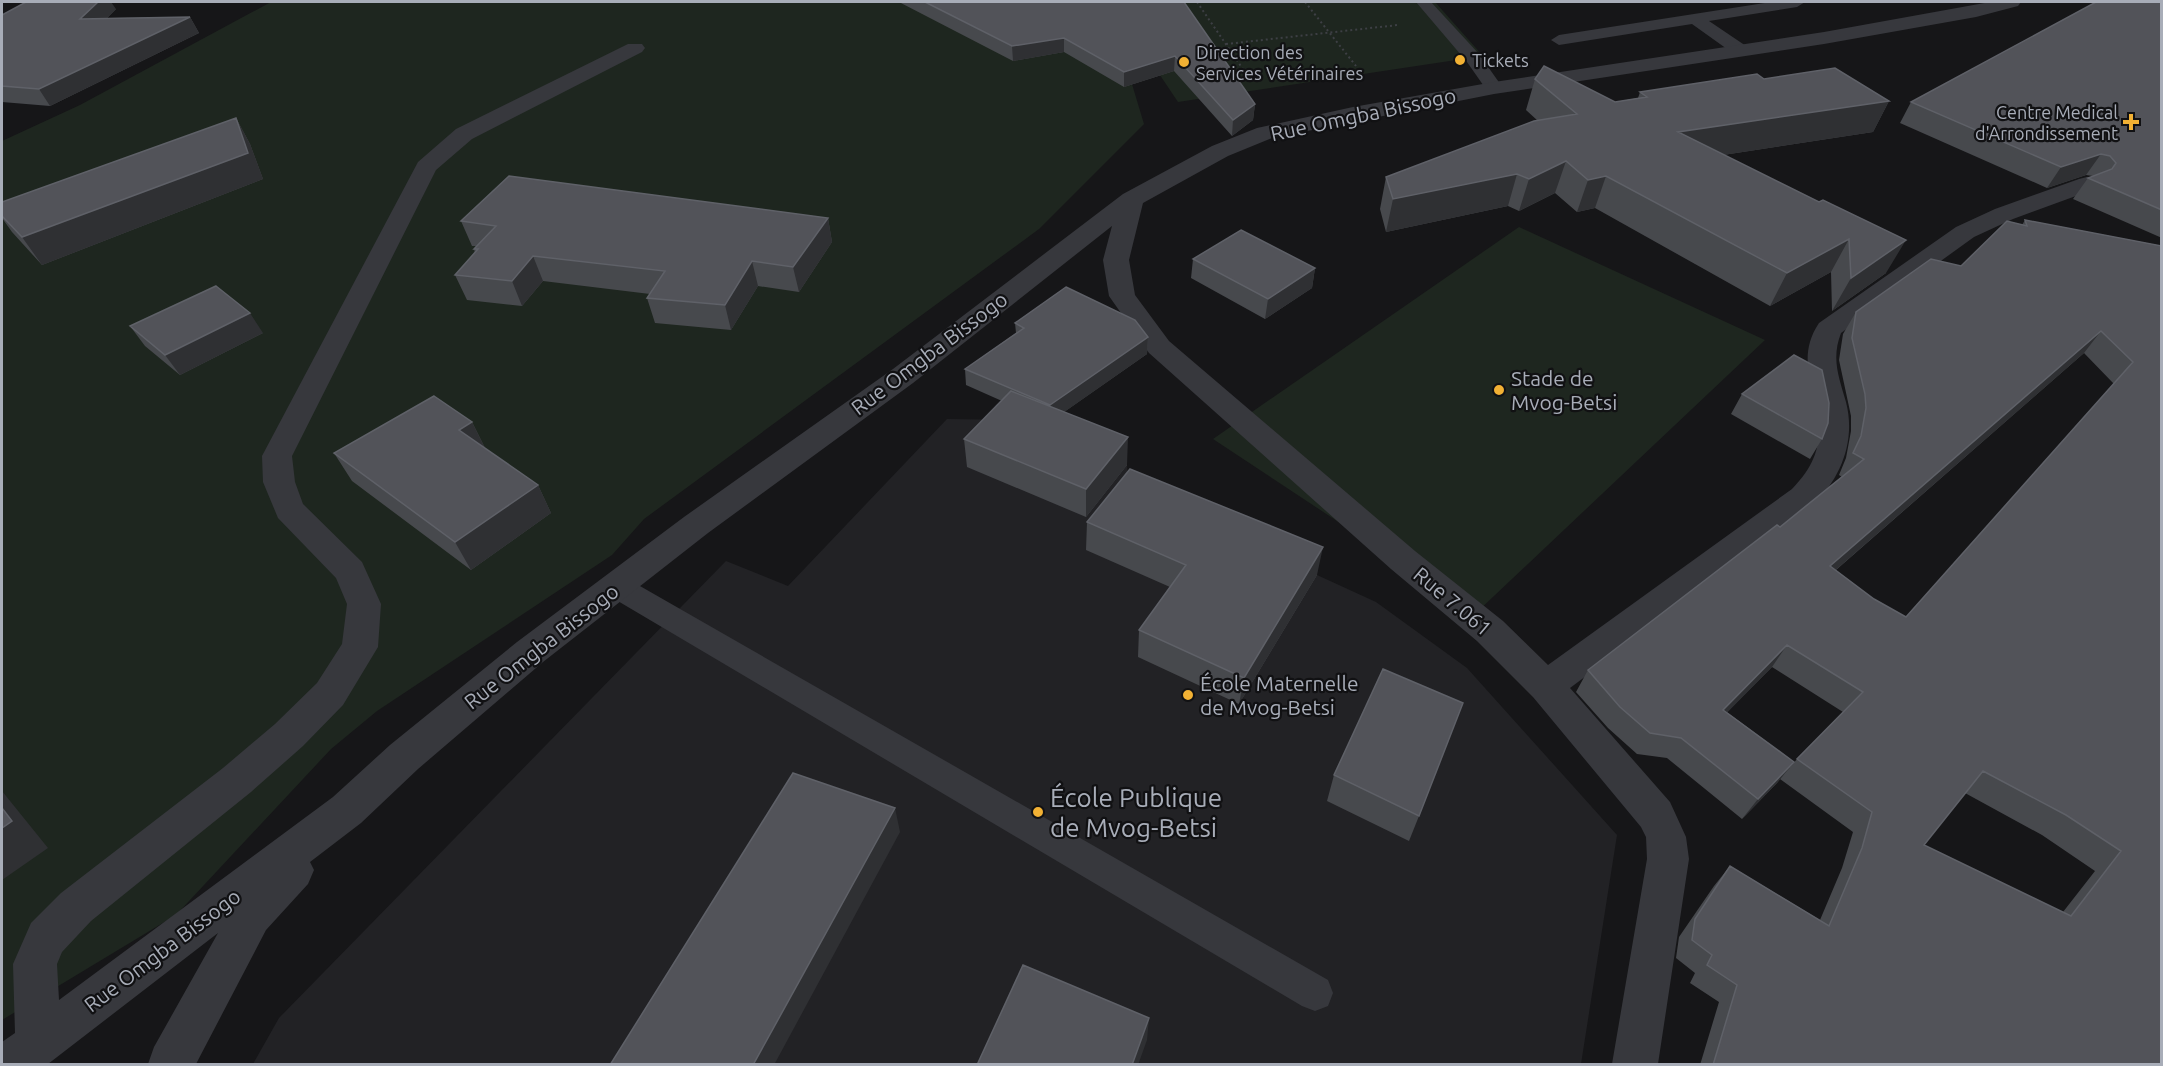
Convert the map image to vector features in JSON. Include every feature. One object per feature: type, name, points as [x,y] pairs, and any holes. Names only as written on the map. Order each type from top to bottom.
[{"type":"street","name":"Rue Omgba Bissogo","points":[[11,1065],[347,810],[422,742],[530,652],[696,525],[903,376],[1132,199],[1220,151],[1265,133],[1494,88],[1976,11],[2011,2]]},
{"type":"street","points":[[38,1044],[35,964],[46,938],[76,907],[237,780],[289,735],[330,694],[360,647],[364,604],[350,571],[289,510],[279,482],[277,456],[426,167],[464,134],[635,48]]},
{"type":"street","points":[[1546,686],[1803,497],[1818,483],[1834,440],[1834,412],[1821,360],[1822,345],[1829,329],[1965,232],[2004,214],[2087,184]]},
{"type":"street","name":"Rue 7.061","points":[[1132,199],[1116,260],[1122,296],[1159,347],[1403,560],[1490,631],[1546,686],[1656,815],[1666,837],[1668,859],[1635,1065]]},
{"type":"street","points":[[171,1065],[251,916],[347,810]]},
{"type":"lane","points":[[1422,2],[1473,58],[1494,88]]},
{"type":"lane","points":[[1559,40],[1768,4],[1797,2]]},
{"type":"lane","points":[[1695,18],[1740,50]]},
{"type":"lane","points":[[616,586],[1315,993]]},
{"type":"path","points":[[1197,2],[1249,78]]},
{"type":"path","points":[[1305,2],[1356,66]]},
{"type":"path","points":[[1226,44],[1331,34],[1439,20]]},
{"type":"shaded area","points":[[271,2],[1099,2],[1113,21],[1144,124],[1039,229],[644,519],[612,555],[377,711],[331,749],[176,915],[2,1020],[2,141],[80,105]]},
{"type":"shaded area","points":[[1111,2],[1435,2],[1483,56],[1178,102]]},
{"type":"shaded area","name":"Stade de Mvog-Betsi","points":[[1519,227],[1765,340],[1476,613],[1213,439]]},
{"type":"shaded area","name":"École Publique de Mvog-Betsi","points":[[947,419],[1012,420],[1127,465],[1129,498],[1317,575],[1376,602],[1467,668],[1617,835],[1581,1064],[253,1064],[279,1018],[726,561],[788,586]]},
{"type":"building","points":[[26,2],[98,2],[80,19],[190,17],[39,89],[2,86],[2,15]]},
{"type":"building","points":[[925,2],[1184,2],[1255,104],[1233,120],[1175,56],[1124,72],[1064,38],[1012,46]]},
{"type":"building","points":[[2096,2],[2162,2],[2162,210],[2088,178],[2112,169],[2116,163],[2110,156],[2101,154],[2061,167],[1911,102]]},
{"type":"building","points":[[1544,66],[1615,102],[1647,97],[1640,92],[1757,74],[1764,79],[1835,68],[1889,101],[1678,132],[1819,202],[1823,200],[1906,240],[1851,278],[1849,239],[1787,273],[1606,176],[1588,180],[1566,161],[1529,179],[1517,174],[1393,199],[1386,177],[1534,121],[1577,114],[1535,79]]},
{"type":"building","points":[[236,118],[248,153],[22,237],[2,216],[2,202]]},
{"type":"building","points":[[509,176],[828,218],[793,267],[752,261],[725,305],[647,298],[665,271],[533,256],[512,281],[455,275],[478,249],[474,249],[496,226],[461,221]]},
{"type":"building","points":[[2025,220],[2162,246],[2162,1065],[1713,1065],[1737,985],[1707,965],[1712,955],[1692,940],[1695,919],[1730,866],[1829,926],[1862,848],[1872,812],[1797,759],[1863,692],[1787,645],[1723,710],[1794,762],[1758,799],[1681,738],[1650,733],[1620,707],[1588,670],[1777,525],[1780,527],[1864,459],[1853,453],[1861,436],[1866,408],[1852,338],[1856,312],[1931,259],[1961,266],[2007,221],[2027,226]],"holes":[[[2101,331],[2133,362],[1906,617],[1874,599],[1830,566]],[[1983,771],[2066,815],[2121,851],[2071,916],[1924,845]]]},
{"type":"building","points":[[1241,230],[1315,268],[1268,299],[1193,259]]},
{"type":"building","points":[[216,286],[250,313],[165,355],[130,326]]},
{"type":"building","points":[[1066,287],[1135,320],[1148,337],[1050,405],[965,369],[1024,328],[1015,323]]},
{"type":"building","points":[[1794,355],[1822,370],[1829,403],[1828,423],[1822,439],[1742,394]]},
{"type":"building","points":[[1011,391],[1128,437],[1086,489],[964,439]]},
{"type":"building","points":[[434,396],[472,422],[459,430],[538,485],[455,542],[334,453]]},
{"type":"building","points":[[1130,469],[1323,547],[1244,678],[1139,630],[1186,565],[1087,522]]},
{"type":"building","points":[[1383,669],[1463,703],[1419,816],[1334,775]]},
{"type":"building","points":[[793,773],[895,808],[753,1065],[610,1065]]},
{"type":"building","points":[[2,808],[12,821],[2,828]]},
{"type":"building","points":[[1023,965],[1149,1018],[1132,1065],[977,1065]]},
{"type":"place","name":"Tickets","points":[[1460,60]]},
{"type":"place","name":"Direction des Services Vétérinaires","points":[[1184,62]]},
{"type":"place","name":"Centre Medical d'Arrondissement","points":[[2131,122]]},
{"type":"place","name":"Stade de Mvog-Betsi","points":[[1499,390]]},
{"type":"place","name":"École Maternelle de Mvog-Betsi","points":[[1188,695]]},
{"type":"place","name":"École Publique de Mvog-Betsi","points":[[1038,812]]}]
